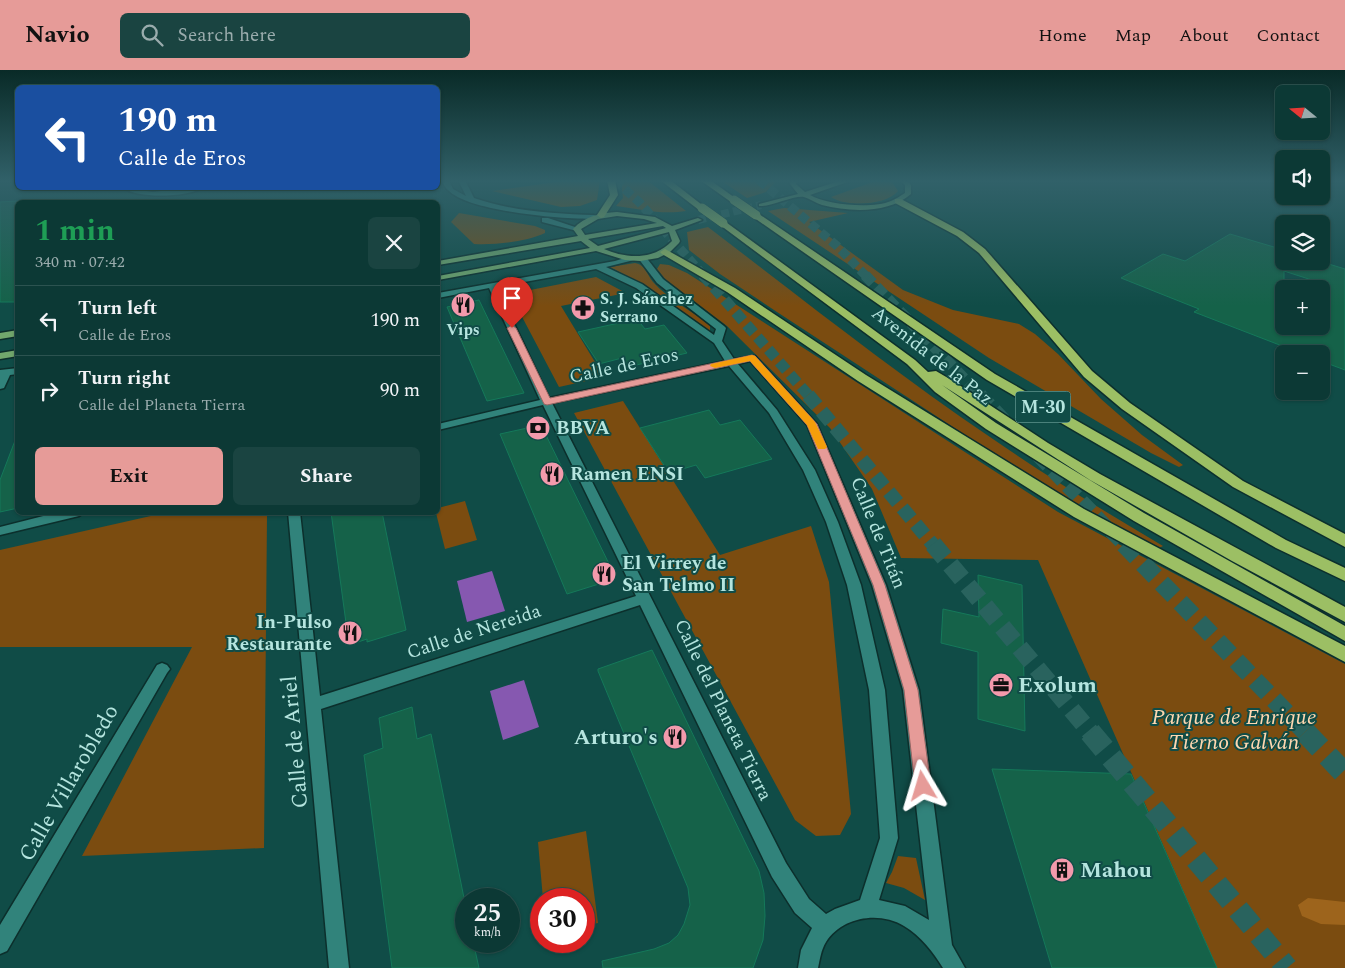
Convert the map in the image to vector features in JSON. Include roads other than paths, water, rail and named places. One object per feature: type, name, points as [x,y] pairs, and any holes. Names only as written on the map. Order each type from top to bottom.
[{"type":"highway","name":"Avenida de la Paz","points":[[721,222],[911,362],[939,389],[991,426],[1139,517],[1345,634]]},
{"type":"highway","name":"Avenida de la Paz","points":[[775,222],[991,378],[1281,544],[1345,575]]},
{"type":"highway","points":[[936,222],[960,234],[982,251],[1088,374],[1126,406],[1238,484],[1345,541]]},
{"type":"highway","points":[[665,252],[731,290],[862,378],[1079,513],[1345,655]]},
{"type":"highway","points":[[911,362],[963,391],[1058,454],[1138,501],[1345,615]]},
{"type":"main road","points":[[585,222],[577,229],[580,237],[596,249],[608,254],[642,258],[673,248],[676,241],[672,229],[659,222]]},
{"type":"main road","points":[[440,263],[580,237],[689,222]]},
{"type":"main road","points":[[440,278],[596,249],[672,229],[680,224]]},
{"type":"main road","points":[[0,336],[15,334]]},
{"type":"main road","points":[[0,356],[15,354]]},
{"type":"street","points":[[552,222],[577,229]]},
{"type":"street","points":[[440,295],[598,266],[631,258]]},
{"type":"street","name":"Calle de Titán","points":[[642,258],[660,281],[721,328],[718,341]]},
{"type":"street","name":"Calle de Titán","points":[[598,266],[639,286],[718,341],[731,362],[773,412],[809,470],[832,522],[854,585],[877,690],[888,838],[867,908]]},
{"type":"street","name":"Calle del Planeta Tierra","points":[[492,286],[547,402],[779,870],[802,906],[826,927]]},
{"type":"street","name":"Calle de Titán","points":[[731,362],[752,358],[812,424],[879,585],[911,690],[942,946]]},
{"type":"street","name":"Calle de Eros","points":[[440,427],[731,362]]},
{"type":"street","points":[[0,386],[2,373],[15,371]]},
{"type":"street","points":[[0,531],[67,515]]},
{"type":"street","name":"Calle de Ariel","points":[[294,515],[339,968]]},
{"type":"street","name":"Calle de Nereida","points":[[314,704],[645,598]]},
{"type":"street","name":"Calle Villarobledo","points":[[0,944],[162,669]]},
{"type":"street","points":[[808,968],[815,942],[826,927],[845,914],[867,908],[887,909],[906,917],[925,929],[942,946],[955,968]]},
{"type":"tunnel","points":[[656,222],[704,276]]},
{"type":"tunnel","points":[[809,222],[837,246],[866,276]]},
{"type":"tunnel","points":[[703,275],[809,396]]},
{"type":"tunnel","points":[[865,275],[981,396]]},
{"type":"tunnel","points":[[808,395],[934,546]]},
{"type":"tunnel","points":[[980,395],[1125,546]]},
{"type":"tunnel","points":[[933,544],[1091,733]]},
{"type":"tunnel","points":[[1124,544],[1306,733]]},
{"type":"tunnel","points":[[1090,732],[1287,968]]},
{"type":"tunnel","points":[[1305,732],[1345,774]]},
{"type":"place","name":"Vips","points":[[463,305]]},
{"type":"place","name":"S. J. Sánchez Serrano","points":[[583,308]]},
{"type":"place","name":"BBVA","points":[[538,428]]},
{"type":"place","name":"Ramen ENSI","points":[[552,474]]},
{"type":"place","name":"El Virrey de San Telmo II","points":[[604,574]]},
{"type":"place","name":"In-Pulso Restaurante","points":[[350,633]]},
{"type":"place","name":"Exolum","points":[[1001,685]]},
{"type":"place","name":"Arturo's","points":[[675,737]]},
{"type":"place","name":"Mahou","points":[[1062,870]]},
{"type":"park label","name":"Parque de Enrique Tierno Galván","points":[[1234,730]]}]
